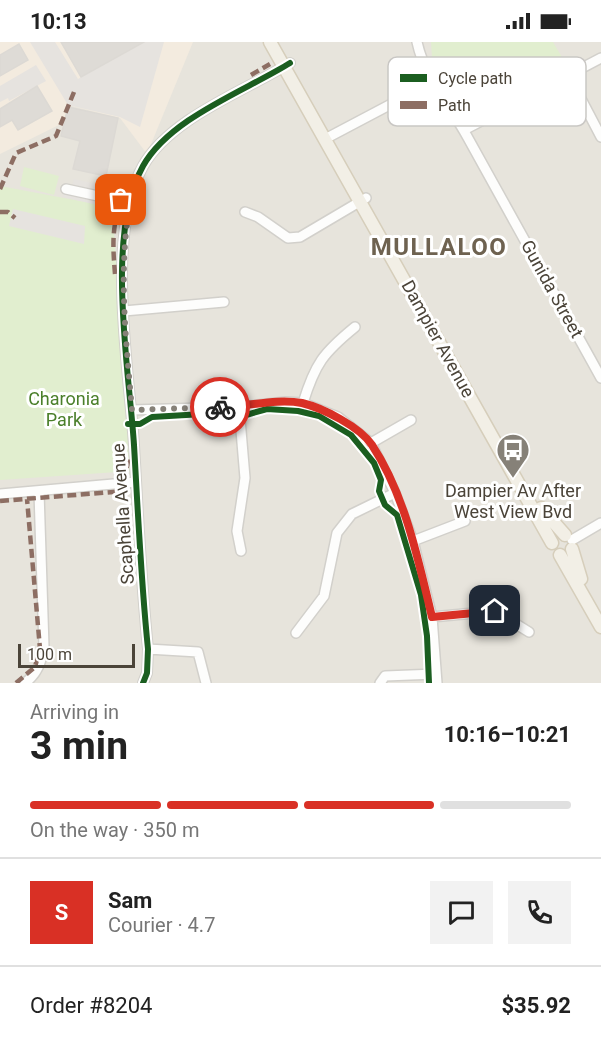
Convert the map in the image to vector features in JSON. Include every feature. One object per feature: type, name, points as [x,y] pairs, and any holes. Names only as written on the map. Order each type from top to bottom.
[{"type":"main road","name":"Dampier Avenue","points":[[270,42],[287,64]]},
{"type":"main road","name":"Dampier Avenue","points":[[278,42],[287,64],[552,543]]},
{"type":"main road","name":"Dampier Avenue","points":[[363,200],[544,514],[570,541]]},
{"type":"main road","points":[[570,541],[556,536],[552,543],[553,551],[560,555],[601,627]]},
{"type":"main road","points":[[560,555],[568,554],[570,541]]},
{"type":"main road","points":[[570,541],[579,575],[601,614]]},
{"type":"street","name":"Gunida Street","points":[[417,42],[421,57]]},
{"type":"street","points":[[586,66],[601,58]]},
{"type":"street","name":"Scaphella Avenue","points":[[143,683],[147,673],[148,649],[124,310],[123,242],[130,203],[143,166],[180,127],[287,64]]},
{"type":"street","points":[[329,138],[388,106]]},
{"type":"street","points":[[586,109],[601,137]]},
{"type":"street","name":"Gunida Street","points":[[461,126],[601,378]]},
{"type":"street","points":[[464,130],[472,126]]},
{"type":"street","points":[[66,189],[130,203]]},
{"type":"street","points":[[245,212],[258,217],[288,238],[300,237],[363,200]]},
{"type":"street","points":[[124,310],[224,302]]},
{"type":"street","points":[[303,403],[314,370],[331,346],[356,327]]},
{"type":"street","points":[[132,410],[303,403],[338,417],[371,443],[395,493],[413,541],[432,617],[436,678],[385,676],[380,683]]},
{"type":"street","points":[[239,407],[245,478],[237,531],[241,551]]},
{"type":"street","points":[[371,443],[411,420]]},
{"type":"street","points":[[0,494],[136,482]]},
{"type":"street","points":[[25,683],[34,676],[42,661],[44,647],[39,492]]},
{"type":"street","points":[[296,633],[324,596],[336,533],[352,514],[395,493]]},
{"type":"street","points":[[413,541],[465,521]]},
{"type":"street","points":[[570,541],[601,523]]},
{"type":"street","points":[[432,617],[495,611],[529,632]]},
{"type":"street","points":[[148,649],[198,652],[206,683]]},
{"type":"shaded area","points":[[0,42],[601,42],[601,683],[0,683]]},
{"type":"shaded area","points":[[0,42],[193,42],[147,154],[120,118],[68,105],[63,123],[0,154]]},
{"type":"shaded area","points":[[30,42],[55,42],[78,79],[144,42],[164,42],[140,127],[120,117],[68,105]]},
{"type":"shaded area","points":[[36,65],[46,81],[9,101],[8,98],[0,102],[0,86]]},
{"type":"shaded area","points":[[74,179],[105,186],[105,192],[110,195],[106,207],[63,197],[65,185],[72,186]]},
{"type":"shaded area","points":[[13,209],[85,226],[84,244],[9,226]]},
{"type":"green space","points":[[431,42],[553,42],[562,57],[432,57]]},
{"type":"green space","points":[[24,167],[59,176],[54,195],[20,186]]},
{"type":"green space","name":"Charonia Park","points":[[0,186],[112,207],[132,471],[0,480]]},
{"type":"building","points":[[61,42],[144,42],[81,77]]},
{"type":"building","points":[[19,44],[28,60],[0,76],[0,55]]},
{"type":"building","points":[[37,86],[52,111],[18,130],[12,120],[0,127],[0,109]]},
{"type":"building","points":[[68,107],[118,118],[106,176],[73,169],[80,141],[61,136]]},
{"type":"marked path","points":[[251,75],[270,64]]},
{"type":"marked path","points":[[0,189],[16,153],[56,136],[74,92]]},
{"type":"marked path","points":[[115,274],[114,229],[118,209],[127,186]]},
{"type":"marked path","points":[[0,212],[8,212],[15,218]]},
{"type":"marked path","points":[[0,501],[125,491],[129,456]]},
{"type":"marked path","points":[[16,683],[35,667],[40,649],[27,499]]},
{"type":"cycle path","points":[[143,683],[147,673],[148,649],[122,302],[125,228],[131,195],[143,166],[155,149],[171,134],[210,107],[290,63]]},
{"type":"cycle path","points":[[128,424],[140,424],[152,417],[220,413],[227,416],[246,415],[267,409],[298,411],[319,416],[351,435],[374,463],[381,480],[379,491],[385,505],[397,515],[421,595],[427,636],[429,683]]},
{"type":"way so far","points":[[121,200],[130,203],[123,242],[124,310],[132,410],[220,407]]},
{"type":"place","name":"Dampier Av After West View Bvd","points":[[513,479]]},
{"type":"district","name":"MULLALOO","points":[[439,247]]},
{"type":"route","points":[[220,407],[286,402],[303,403],[338,417],[371,443],[395,493],[413,541],[432,617],[495,611]]}]
